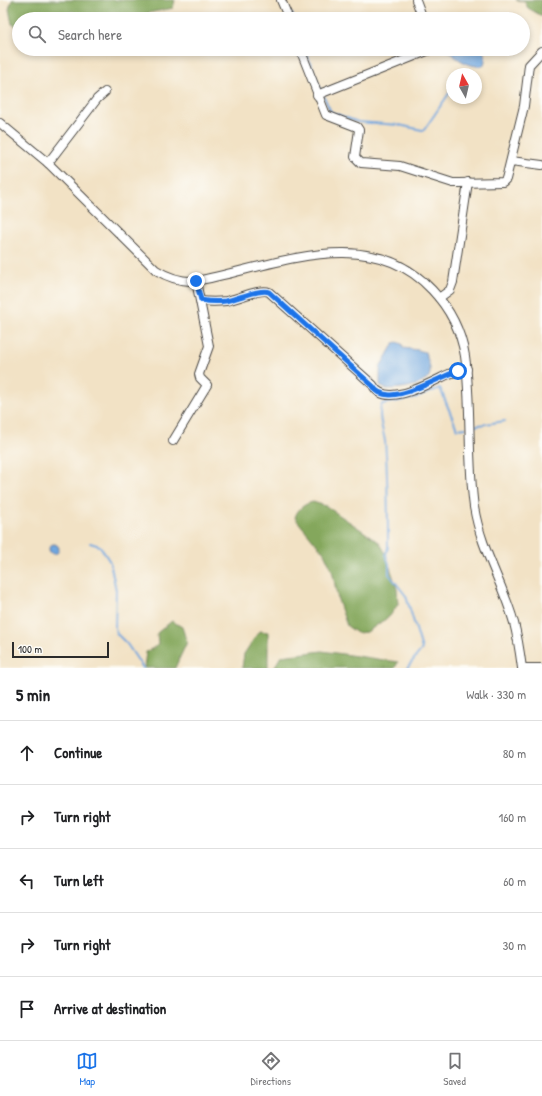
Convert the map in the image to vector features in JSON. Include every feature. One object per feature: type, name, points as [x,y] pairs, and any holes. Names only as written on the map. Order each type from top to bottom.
[{"type":"street","points":[[282,0],[286,12]]},
{"type":"street","points":[[416,0],[420,12]]},
{"type":"street","points":[[303,56],[326,115],[357,127],[359,130],[355,157],[361,163],[400,166],[453,183],[503,182],[506,178],[511,160],[524,106],[529,66],[542,50]]},
{"type":"street","points":[[317,95],[414,56]]},
{"type":"street","points":[[48,163],[97,99],[105,92]]},
{"type":"street","points":[[0,124],[48,163],[156,270],[176,279],[196,281],[315,254],[353,252],[386,260],[410,272],[428,286],[440,298],[460,334],[467,370],[471,483],[474,508],[484,550],[514,622],[522,668],[542,668]]},
{"type":"street","points":[[511,160],[542,165]]},
{"type":"street","points":[[440,298],[450,290],[453,282],[468,182]]},
{"type":"street","points":[[173,441],[207,385],[200,378],[199,374],[209,346],[196,281]]},
{"type":"street","points":[[201,300],[215,302],[242,297],[261,291],[269,292],[381,393],[388,394],[418,389],[450,374],[467,370]]},
{"type":"green space","points":[[12,0],[175,0],[173,8],[153,12],[12,12],[12,24],[9,9]]},
{"type":"green space","points":[[516,0],[542,0],[542,16],[528,8],[524,1]]},
{"type":"green space","points":[[313,502],[326,506],[379,542],[385,552],[397,589],[398,604],[390,616],[367,632],[357,633],[347,626],[338,600],[332,570],[324,553],[295,518],[301,507]]},
{"type":"green space","points":[[172,621],[182,627],[187,642],[175,668],[144,668],[146,652],[158,645],[157,633]]},
{"type":"green space","points":[[259,631],[268,632],[268,668],[242,668],[244,654]]},
{"type":"green space","points":[[322,651],[398,662],[395,668],[274,668],[281,656]]},
{"type":"water","points":[[454,56],[485,56],[485,61],[483,66],[478,66],[468,64]]},
{"type":"water","points":[[397,342],[402,344],[403,348],[425,352],[430,373],[428,378],[418,384],[404,388],[385,389],[380,385],[380,367],[394,343]]},
{"type":"water","points":[[52,544],[56,544],[58,545],[58,553],[52,554],[49,551],[49,547]]},
{"type":"waterway","points":[[308,56],[321,91]]},
{"type":"waterway","points":[[323,95],[331,112],[358,122],[399,125],[422,130],[424,130],[446,98]]},
{"type":"waterway","points":[[407,668],[422,649],[406,596],[389,574],[389,564],[386,555],[388,547],[387,467],[385,441],[380,417],[382,404],[415,398],[440,388],[457,429],[466,428]]},
{"type":"waterway","points":[[473,426],[505,421]]},
{"type":"waterway","points":[[90,543],[100,546],[110,562],[116,590],[115,628],[117,634],[127,644],[143,668]]},
{"type":"route","points":[[196,281],[201,300],[210,302],[227,301],[266,290],[381,393],[388,394],[418,389],[458,371]]}]
